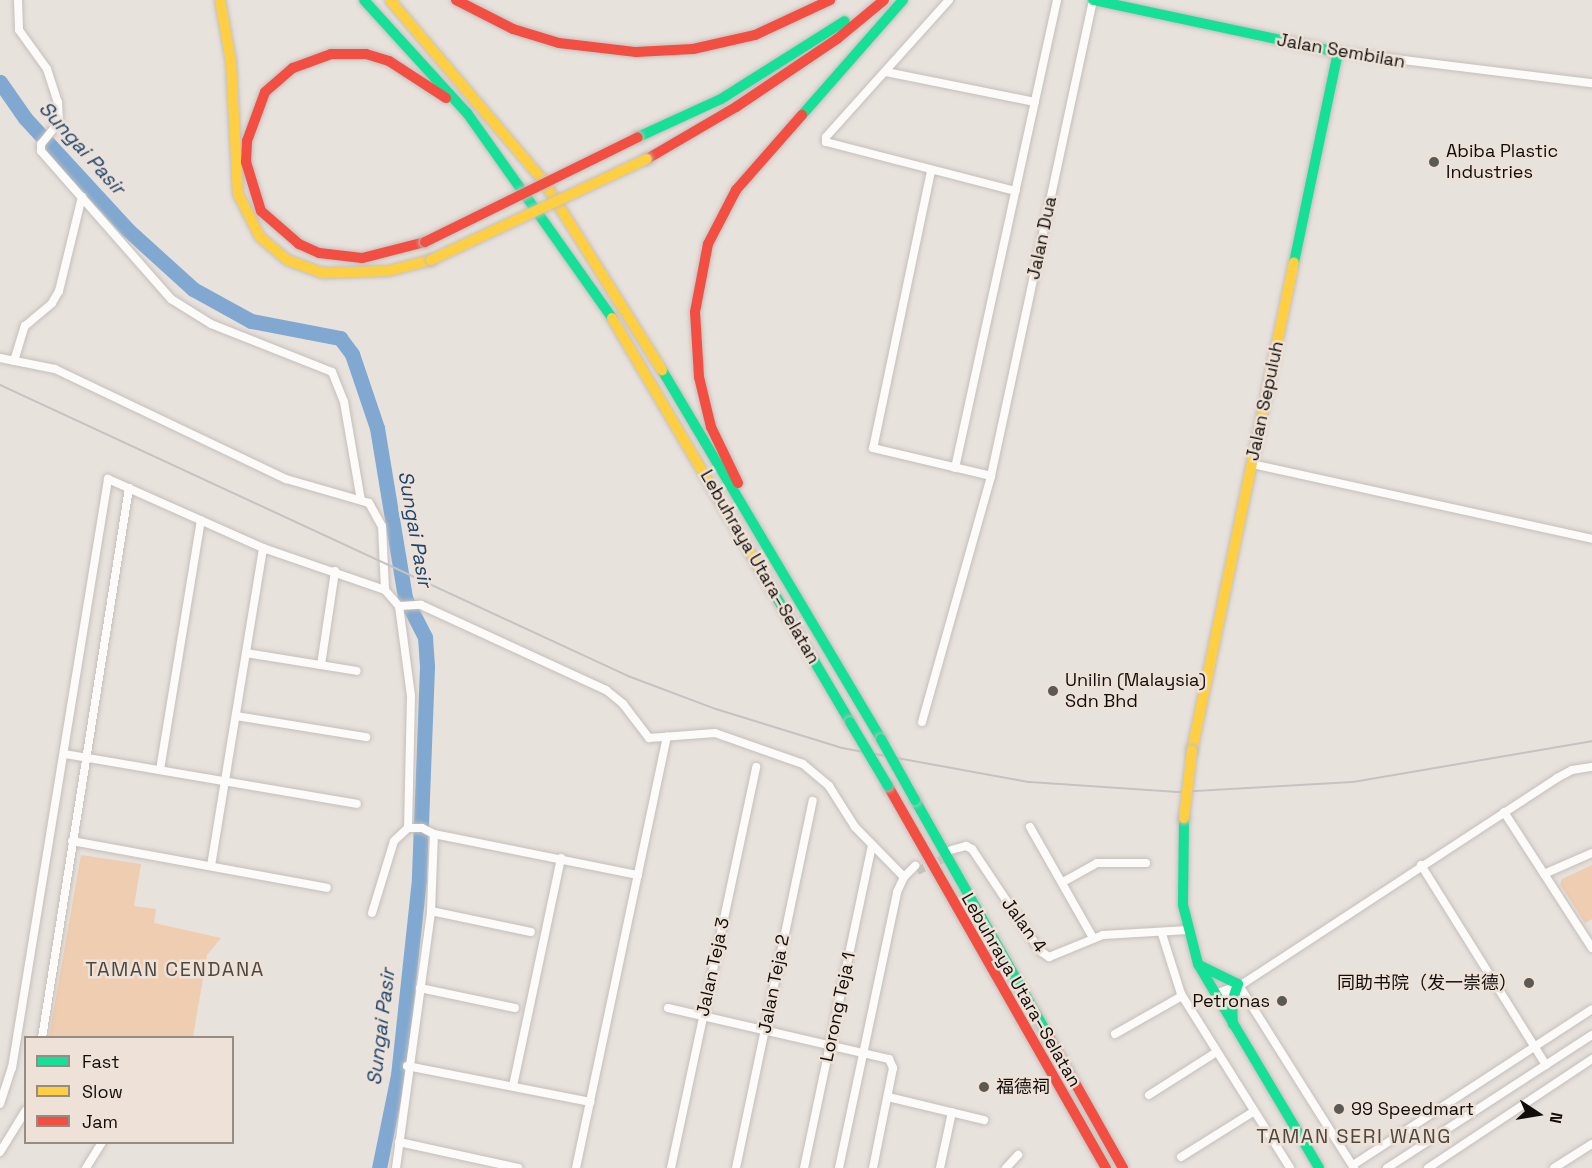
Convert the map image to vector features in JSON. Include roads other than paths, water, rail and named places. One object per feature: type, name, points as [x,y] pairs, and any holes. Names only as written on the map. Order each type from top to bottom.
[{"type":"main road","points":[[220,0],[231,62],[238,194],[260,237],[287,260],[323,273],[388,272],[431,260],[647,159],[736,106],[837,39],[884,0]]},
{"type":"main road","name":"Lebuhraya Utara–Selatan","points":[[364,0],[467,113],[627,340],[888,786],[1106,1168]]},
{"type":"main road","name":"Lebuhraya Utara–Selatan","points":[[390,0],[542,179],[643,338],[881,739],[1124,1168]]},
{"type":"main road","points":[[456,0],[513,28],[559,43],[636,52],[693,49],[755,35],[830,0]]},
{"type":"main road","points":[[467,113],[389,61],[348,52],[311,60],[278,79],[265,92],[253,120],[246,162],[252,190],[261,211],[280,231],[319,253],[341,258],[362,258],[425,242],[638,137],[721,99],[814,43],[870,0]]},
{"type":"main road","points":[[871,722],[711,427],[699,377],[695,312],[708,244],[736,190],[903,0]]},
{"type":"main road","name":"Jalan Sembilan","points":[[1093,1],[1338,52]]},
{"type":"main road","name":"Jalan Sepuluh","points":[[1319,1168],[1234,1031],[1198,964],[1188,930],[1182,880],[1184,818],[1192,750],[1338,52]]},
{"type":"main road","points":[[1198,964],[1236,985],[1232,1012],[1234,1031]]},
{"type":"street","points":[[18,0],[19,30],[47,69],[58,102],[59,122],[41,144],[41,151],[156,284],[190,312],[211,324],[332,372],[344,402],[361,500]]},
{"type":"street","points":[[949,0],[826,137],[826,142],[931,171],[1016,191]]},
{"type":"street","points":[[956,468],[1057,0]]},
{"type":"street","name":"Jalan Dua","points":[[922,722],[991,476],[1093,1]]},
{"type":"street","name":"Jalan Sembilan","points":[[1338,52],[1592,83]]},
{"type":"street","points":[[886,72],[1035,102]]},
{"type":"street","points":[[931,171],[872,441],[878,451],[991,476]]},
{"type":"street","points":[[14,362],[25,326],[52,303],[59,291],[82,197]]},
{"type":"street","points":[[0,358],[55,369],[286,479],[361,500],[375,508],[380,516],[385,590]]},
{"type":"street","points":[[1252,464],[1592,539]]},
{"type":"street","points":[[0,1104],[21,1043],[108,479],[263,548],[385,590],[406,605],[606,690],[622,704],[649,738],[715,734],[802,764],[829,786],[855,827],[872,845],[911,871],[863,1051],[839,1168]]},
{"type":"street","points":[[42,1036],[129,488]]},
{"type":"street","points":[[160,770],[201,520]]},
{"type":"street","points":[[211,866],[263,548]]},
{"type":"street","points":[[321,665],[335,571]]},
{"type":"street","points":[[406,605],[415,828]]},
{"type":"street","points":[[246,653],[357,671]]},
{"type":"street","points":[[236,716],[366,738]]},
{"type":"street","points":[[576,1168],[667,737]]},
{"type":"street","points":[[65,754],[357,804]]},
{"type":"street","name":"Jalan Teja 3","points":[[671,1168],[756,767]]},
{"type":"street","points":[[1216,997],[1565,773],[1592,767]]},
{"type":"street","name":"Jalan Teja 2","points":[[736,1168],[813,801]]},
{"type":"street","points":[[1504,812],[1592,948]]},
{"type":"street","points":[[1030,827],[1093,938]]},
{"type":"street","points":[[372,913],[388,853],[394,841],[415,828],[434,834],[638,874]]},
{"type":"street","points":[[396,1168],[408,1065],[431,911],[434,834]]},
{"type":"street","points":[[72,841],[327,888]]},
{"type":"street","name":"Lorong Teja 1","points":[[804,1168],[872,845]]},
{"type":"street","name":"Jalan 4","points":[[955,851],[968,846],[975,853],[1044,955],[1055,958],[1093,938],[1188,930]]},
{"type":"street","points":[[1544,874],[1592,853]]},
{"type":"street","points":[[513,1086],[561,858]]},
{"type":"street","points":[[1063,882],[1096,863],[1146,863]]},
{"type":"street","points":[[1421,865],[1546,1065]]},
{"type":"street","points":[[431,911],[531,932]]},
{"type":"street","points":[[1162,933],[1182,996],[1215,1053],[1290,1168]]},
{"type":"street","points":[[1236,985],[1353,1167],[1592,1009]]},
{"type":"street","points":[[420,988],[515,1008]]},
{"type":"street","points":[[1115,1034],[1182,996]]},
{"type":"street","points":[[668,1008],[863,1051],[893,1062],[873,1168]]},
{"type":"street","points":[[1387,1168],[1592,1035]]},
{"type":"street","points":[[1149,1095],[1215,1053]]},
{"type":"street","points":[[1428,1168],[1592,1059]]},
{"type":"street","points":[[408,1065],[590,1102]]},
{"type":"street","points":[[888,1097],[984,1120]]},
{"type":"street","points":[[940,1168],[952,1112]]},
{"type":"street","points":[[1181,1157],[1253,1112]]},
{"type":"street","points":[[0,1152],[24,1113]]},
{"type":"street","points":[[399,1142],[518,1168]]},
{"type":"street","points":[[86,1168],[101,1144]]},
{"type":"street","points":[[1554,1168],[1592,1144]]},
{"type":"street","points":[[1006,1168],[1018,1155]]},
{"type":"waterway","name":"Sungai Pasir","points":[[0,82],[25,118],[128,230],[193,289],[251,321],[340,338],[352,354],[377,428],[405,598],[425,637],[427,667],[419,879],[398,1075],[379,1168]]},
{"type":"tunnel","points":[[917,871],[949,856]]},
{"type":"railway","points":[[0,385],[628,676],[716,709],[842,748],[1030,782],[1178,792],[1353,782],[1592,741]]},
{"type":"place","name":"Abiba Plastic Industries","points":[[1434,162]]},
{"type":"place","name":"Unilin (Malaysia) Sdn Bhd","points":[[1053,691]]},
{"type":"place","name":"同助书院（发一崇德）","points":[[1529,983]]},
{"type":"place","name":"Petronas","points":[[1282,1001]]},
{"type":"place","name":"福德祠","points":[[984,1087]]},
{"type":"place","name":"99 Speedmart","points":[[1339,1109]]},
{"type":"district","name":"TAMAN CENDANA","points":[[175,969]]},
{"type":"district","name":"TAMAN SERI WANG","points":[[1354,1136]]}]
